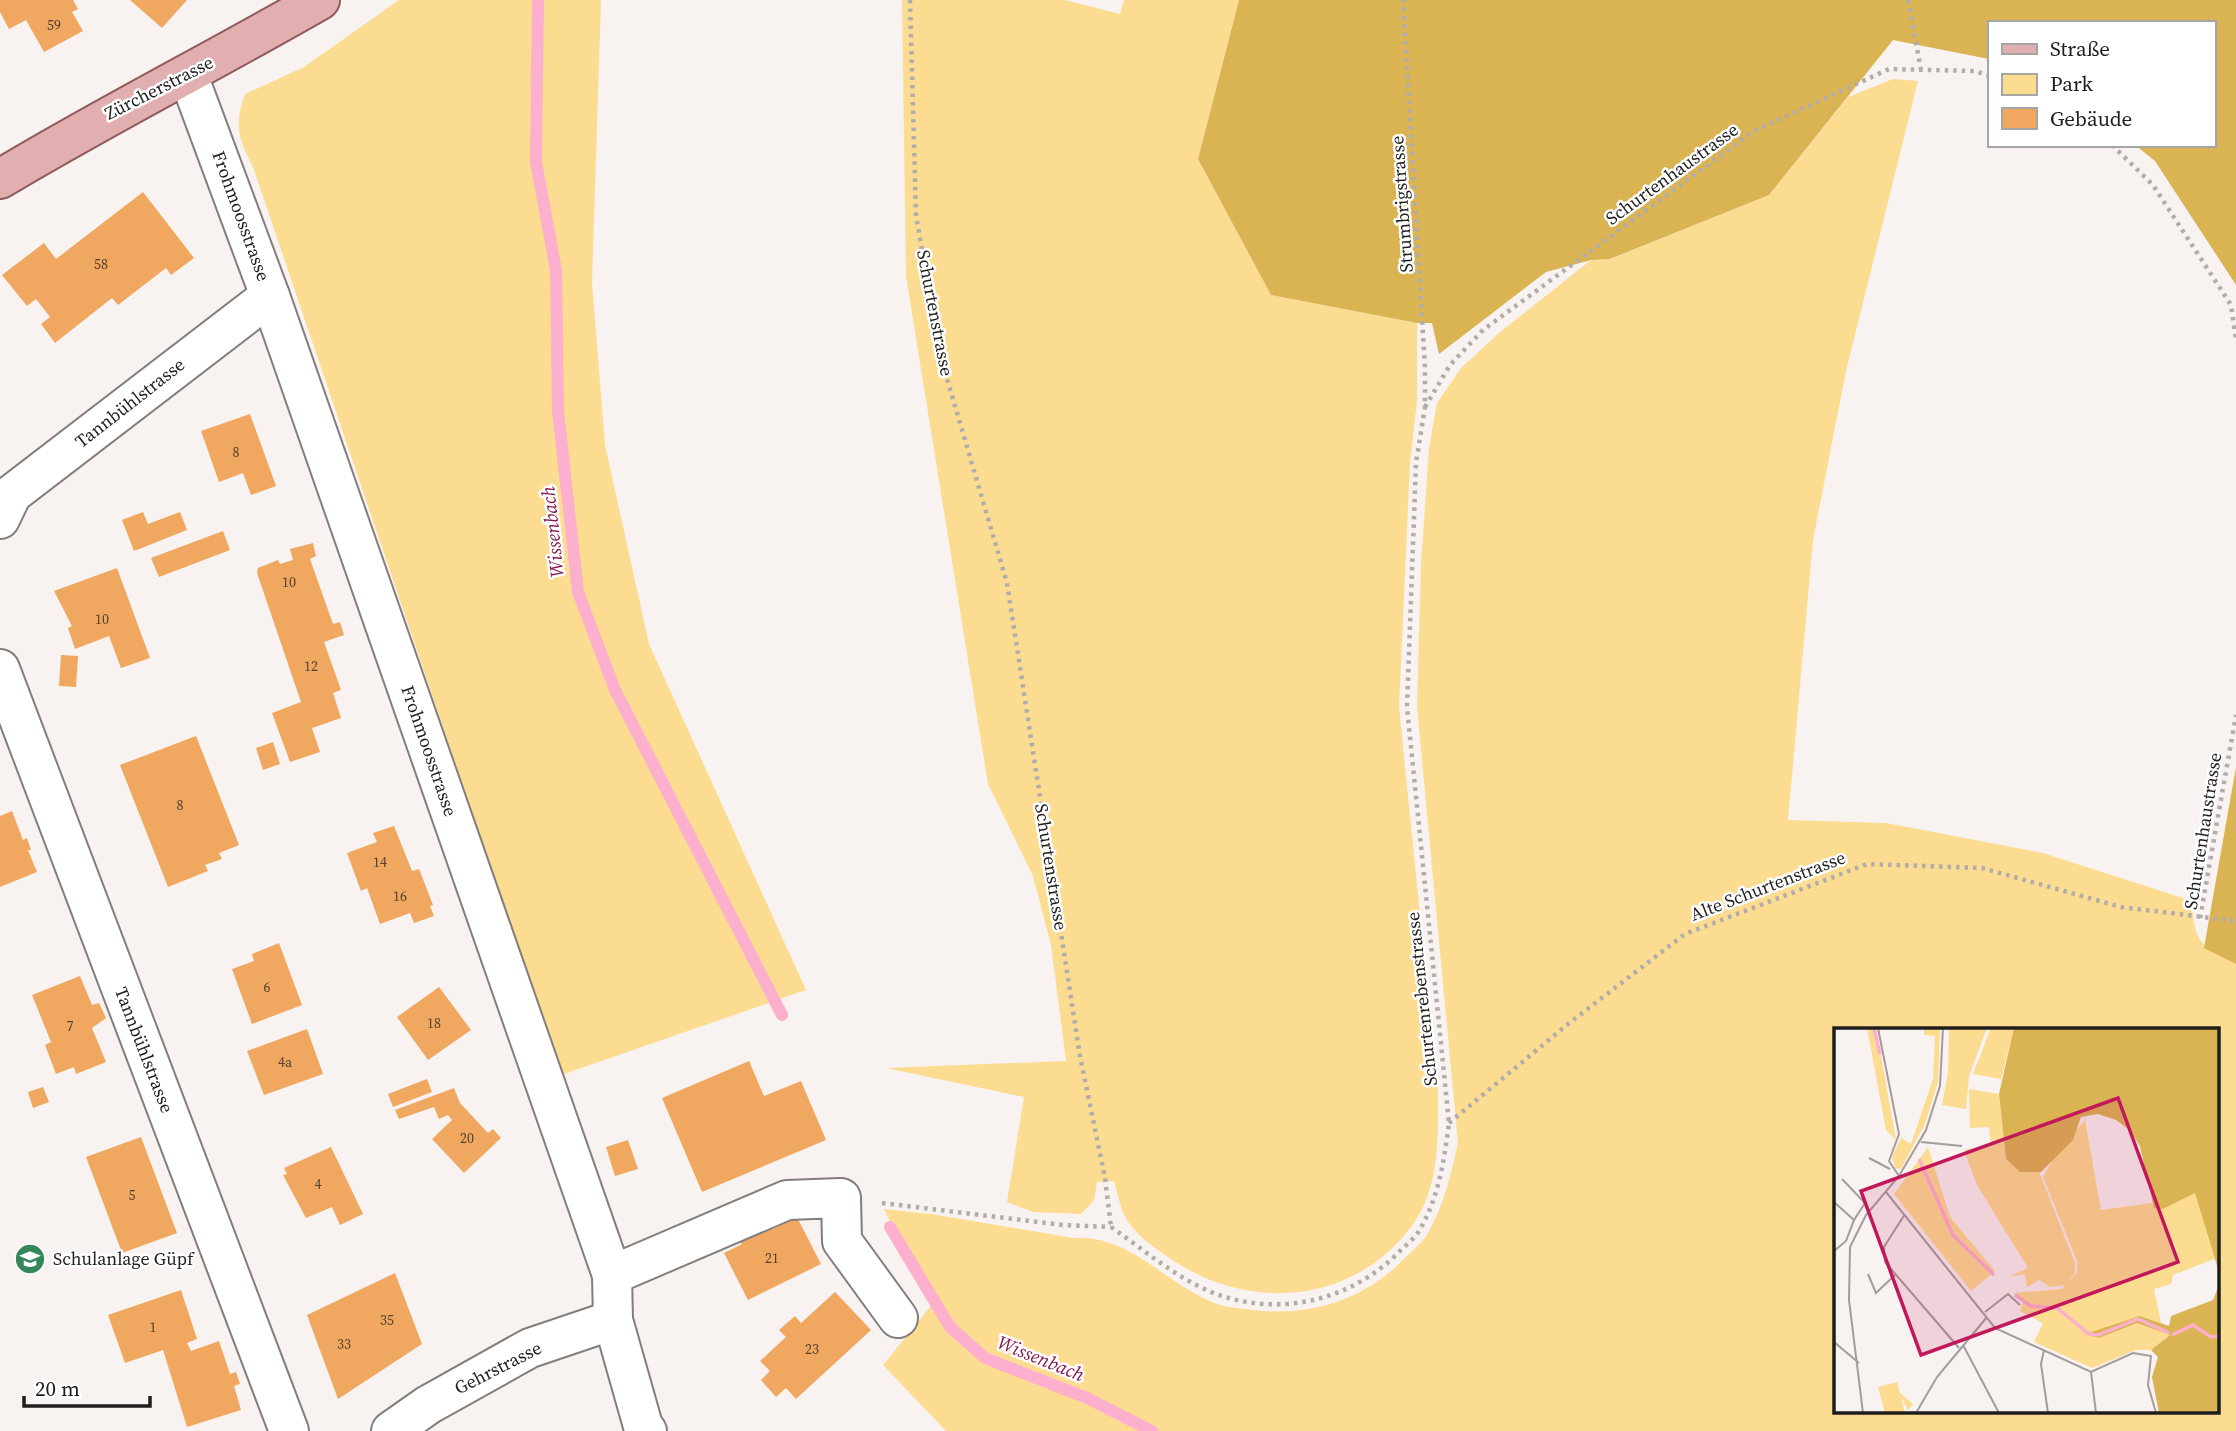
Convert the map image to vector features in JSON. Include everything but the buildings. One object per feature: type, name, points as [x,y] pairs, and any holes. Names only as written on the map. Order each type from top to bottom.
[{"type":"main road","name":"Zürcherstrasse","points":[[0,179],[93,122],[188,75],[320,0]]},
{"type":"street","name":"Frohmoosstrasse","points":[[188,75],[270,296],[612,1275],[613,1320],[643,1426],[648,1431]]},
{"type":"street","name":"Tannbühlstrasse","points":[[0,519],[12,494],[270,296]]},
{"type":"street","name":"Tannbühlstrasse","points":[[0,669],[13,745],[289,1431]]},
{"type":"street","points":[[612,1275],[787,1200],[841,1198],[842,1241],[898,1318]]},
{"type":"street","name":"Gehrstrasse","points":[[391,1431],[428,1405],[530,1348],[613,1320]]},
{"type":"path","name":"Schurtenstrasse","points":[[910,0],[916,215],[940,355],[1007,583],[1080,1056],[1105,1178],[1111,1227]]},
{"type":"path","name":"Strumbrigstrasse","points":[[1403,0],[1419,234],[1425,407]]},
{"type":"path","points":[[1908,0],[1922,70]]},
{"type":"path","name":"Schurtenhaustrasse","points":[[1425,407],[1450,365],[1483,330],[1755,131],[1889,69],[1975,71],[1988,76]]},
{"type":"path","points":[[2114,147],[2153,185],[2231,306],[2236,340]]},
{"type":"path","name":"Schurtenrebenstrasse","points":[[1111,1227],[1179,1276],[1225,1297],[1281,1304],[1335,1296],[1381,1271],[1419,1232],[1440,1183],[1449,1123],[1407,706],[1416,463],[1425,407]]},
{"type":"path","name":"Schurtenhaustrasse","points":[[2236,715],[2200,918],[2236,921]]},
{"type":"path","name":"Alte Schurtenstrasse","points":[[1449,1123],[1568,1024],[1685,934],[1750,906],[1867,864],[1982,868],[2121,907],[2200,918]]},
{"type":"path","points":[[841,1198],[1063,1225],[1111,1227]]},
{"type":"green space","points":[[399,0],[601,0],[592,283],[605,445],[649,644],[806,990],[561,1075],[239,132],[245,94],[304,67]]},
{"type":"green space","points":[[902,0],[1065,0],[1120,14],[1124,0],[1239,0],[1198,159],[1271,295],[1417,323],[1417,401],[1410,463],[1399,707],[1438,1094],[1437,1146],[1427,1197],[1411,1227],[1387,1253],[1359,1273],[1328,1286],[1296,1292],[1263,1293],[1230,1287],[1198,1275],[1168,1257],[1136,1232],[1123,1212],[1114,1181],[1097,1182],[1094,1200],[1081,1214],[1033,1212],[1007,1202],[1024,1097],[886,1068],[1066,1061],[1051,945],[1033,876],[988,784],[906,276]]},
{"type":"green space","points":[[1893,79],[1918,81],[1846,371],[1813,540],[1788,820],[1886,823],[2043,853],[2192,901],[2195,926],[2201,941],[2236,964],[2236,1431],[946,1431],[883,1365],[931,1306],[884,1209],[931,1214],[1073,1238],[1095,1239],[1132,1253],[1200,1297],[1228,1307],[1252,1310],[1295,1311],[1316,1308],[1355,1295],[1390,1272],[1426,1236],[1443,1200],[1458,1143],[1417,707],[1421,565],[1429,448],[1437,403],[1461,368],[1499,333],[1591,260],[1611,259],[1769,195],[1848,97]]},
{"type":"shaded area","points":[[1239,0],[2236,0],[2236,285],[2155,161],[2138,147],[2215,147],[2215,21],[1988,21],[1988,59],[1893,40],[1769,195],[1610,259],[1591,260],[1546,272],[1439,354],[1432,323],[1417,323],[1271,295],[1198,159]]},
{"type":"shaded area","points":[[2236,767],[2236,964],[2204,948]]},
{"type":"waterway","name":"Wissenbach","points":[[538,0],[536,162],[556,270],[558,411],[578,592],[615,690],[782,1015]]},
{"type":"waterway","name":"Wissenbach","points":[[890,1227],[950,1327],[985,1358],[1087,1398],[1152,1431]]},
{"type":"place","name":"Schulanlage Güpf","points":[[30,1259]]}]
